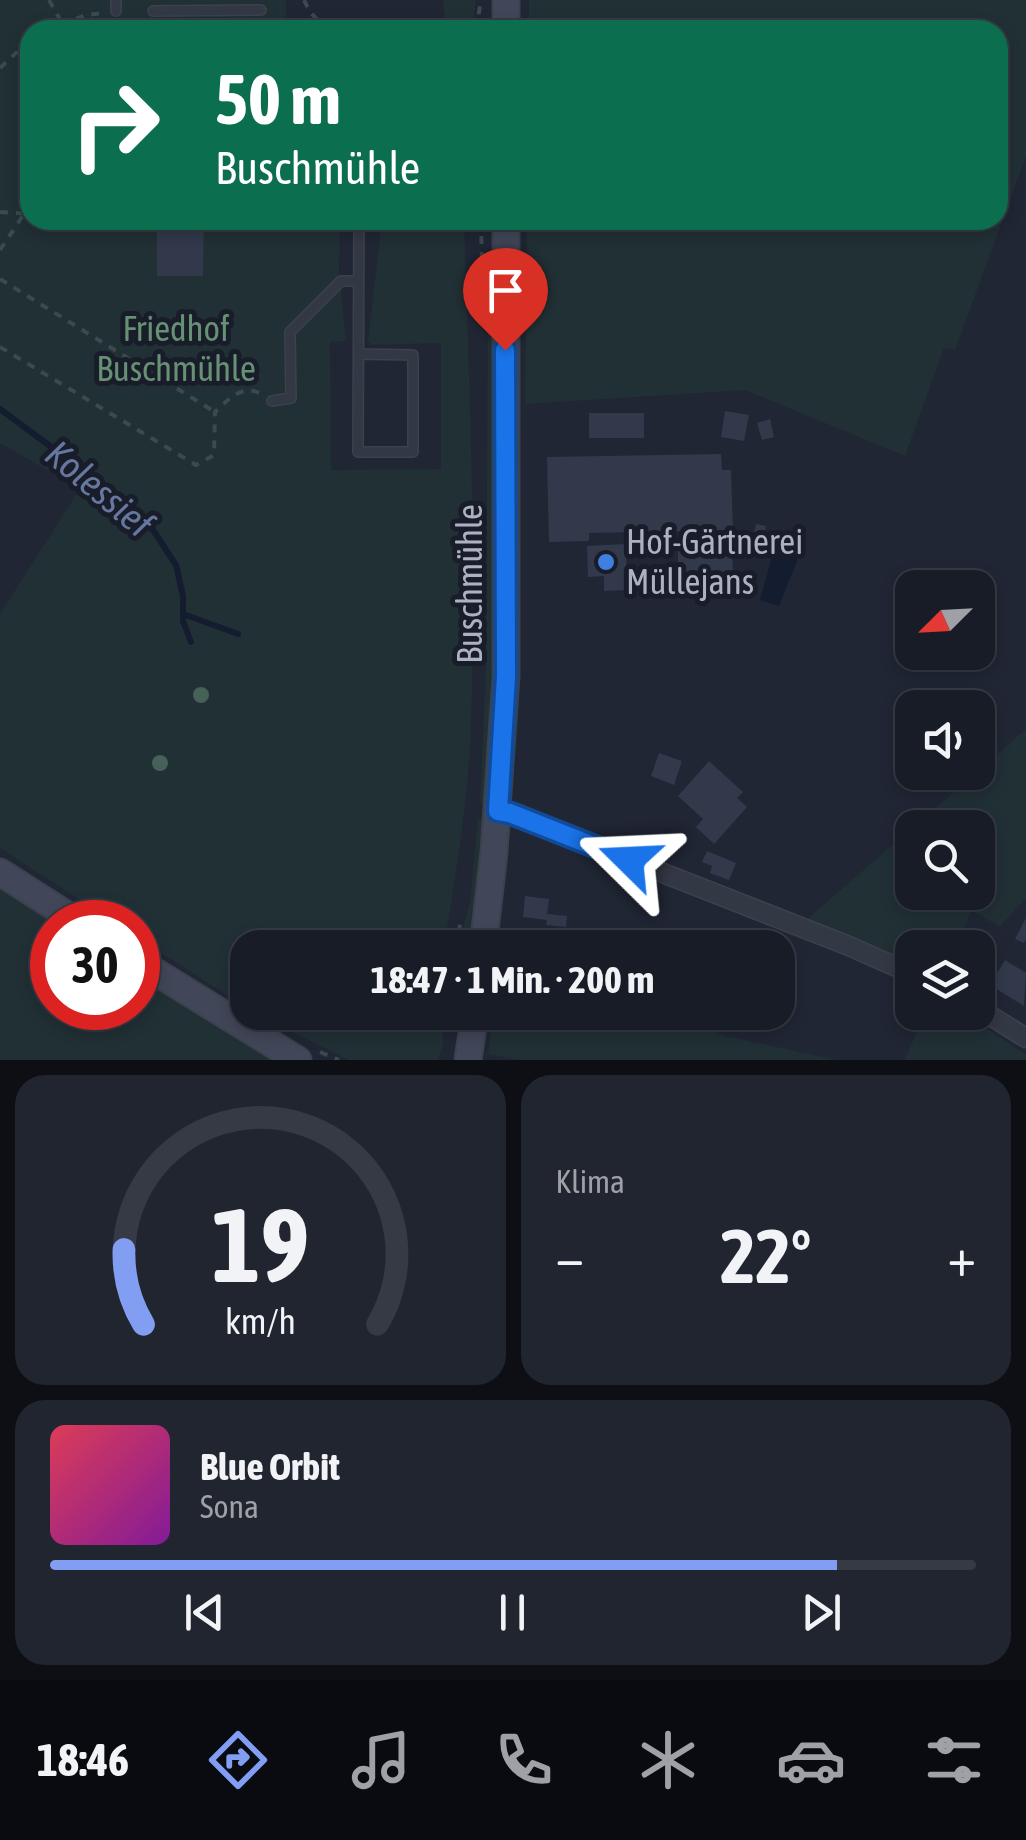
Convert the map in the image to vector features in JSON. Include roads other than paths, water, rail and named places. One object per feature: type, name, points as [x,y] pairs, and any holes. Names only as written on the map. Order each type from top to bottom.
[{"type":"main road","name":"Buschmühle","points":[[486,930],[506,676],[506,230]]},
{"type":"main road","points":[[0,872],[44,900]]},
{"type":"main road","points":[[160,973],[298,1057]]},
{"type":"main road","points":[[468,1060],[472,1030]]},
{"type":"street","points":[[498,811],[895,966]]},
{"type":"street","points":[[995,1019],[1026,1038]]},
{"type":"lane","points":[[153,11],[261,10]]},
{"type":"lane","points":[[358,354],[412,355],[414,452],[358,452],[358,354],[358,281],[359,230]]},
{"type":"lane","points":[[272,402],[290,398],[290,332],[341,281],[358,281]]},
{"type":"water","points":[[779,531],[804,543],[779,606],[760,600]]},
{"type":"waterway","name":"Kolessief","points":[[0,409],[77,466],[112,507],[149,524],[176,565],[183,596],[183,621],[191,642]]},
{"type":"waterway","points":[[183,614],[238,634]]},
{"type":"place","name":"Hof-Gärtnerei Müllejans","points":[[606,562]]},
{"type":"park label","name":"Friedhof Buschmühle","points":[[176,349]]}]
